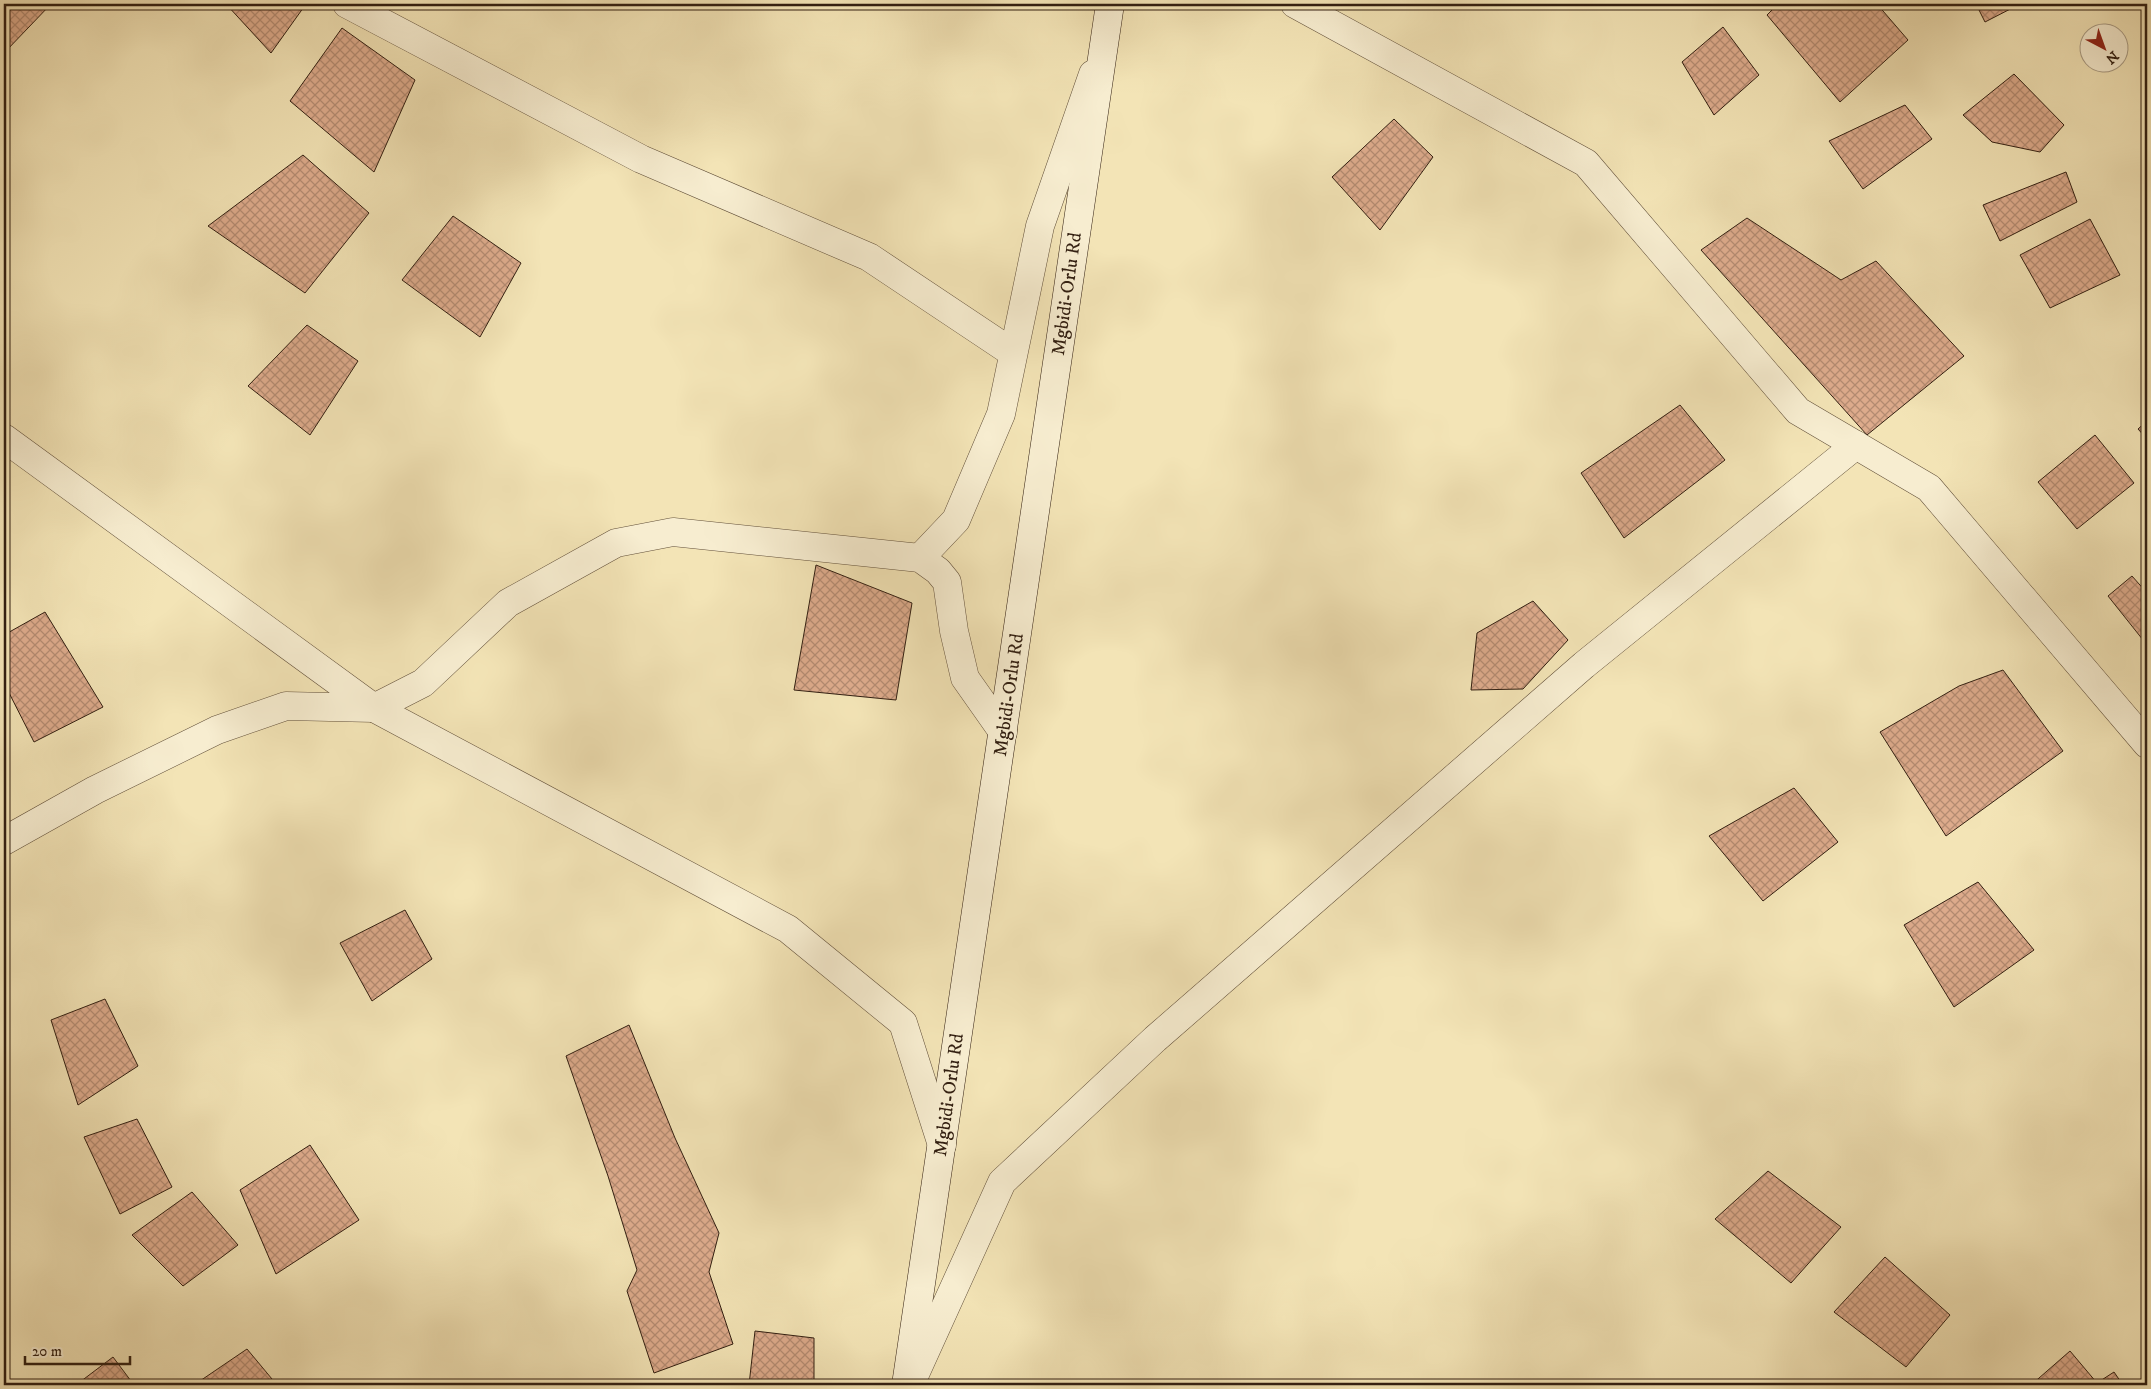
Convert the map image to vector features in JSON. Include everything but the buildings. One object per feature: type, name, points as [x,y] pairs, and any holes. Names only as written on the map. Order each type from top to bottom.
[{"type":"street","points":[[347,4],[641,159],[869,257],[1014,353]]},
{"type":"street","name":"Mgbidi-Orlu Rd","points":[[908,1385],[1110,4]]},
{"type":"street","points":[[1295,4],[1586,163],[1798,412],[1929,488],[2147,744]]},
{"type":"street","points":[[920,558],[956,520],[1000,414],[1040,226],[1105,40]]},
{"type":"street","points":[[4,438],[374,708],[788,929],[903,1024],[942,1145]]},
{"type":"street","points":[[908,1385],[1002,1182],[1155,1039],[1584,665],[1856,445]]},
{"type":"street","points":[[4,841],[95,790],[226,727],[286,706],[374,708],[423,683],[508,604],[616,543],[673,532],[920,558],[938,571],[947,582],[954,631],[965,678],[1003,732]]}]
